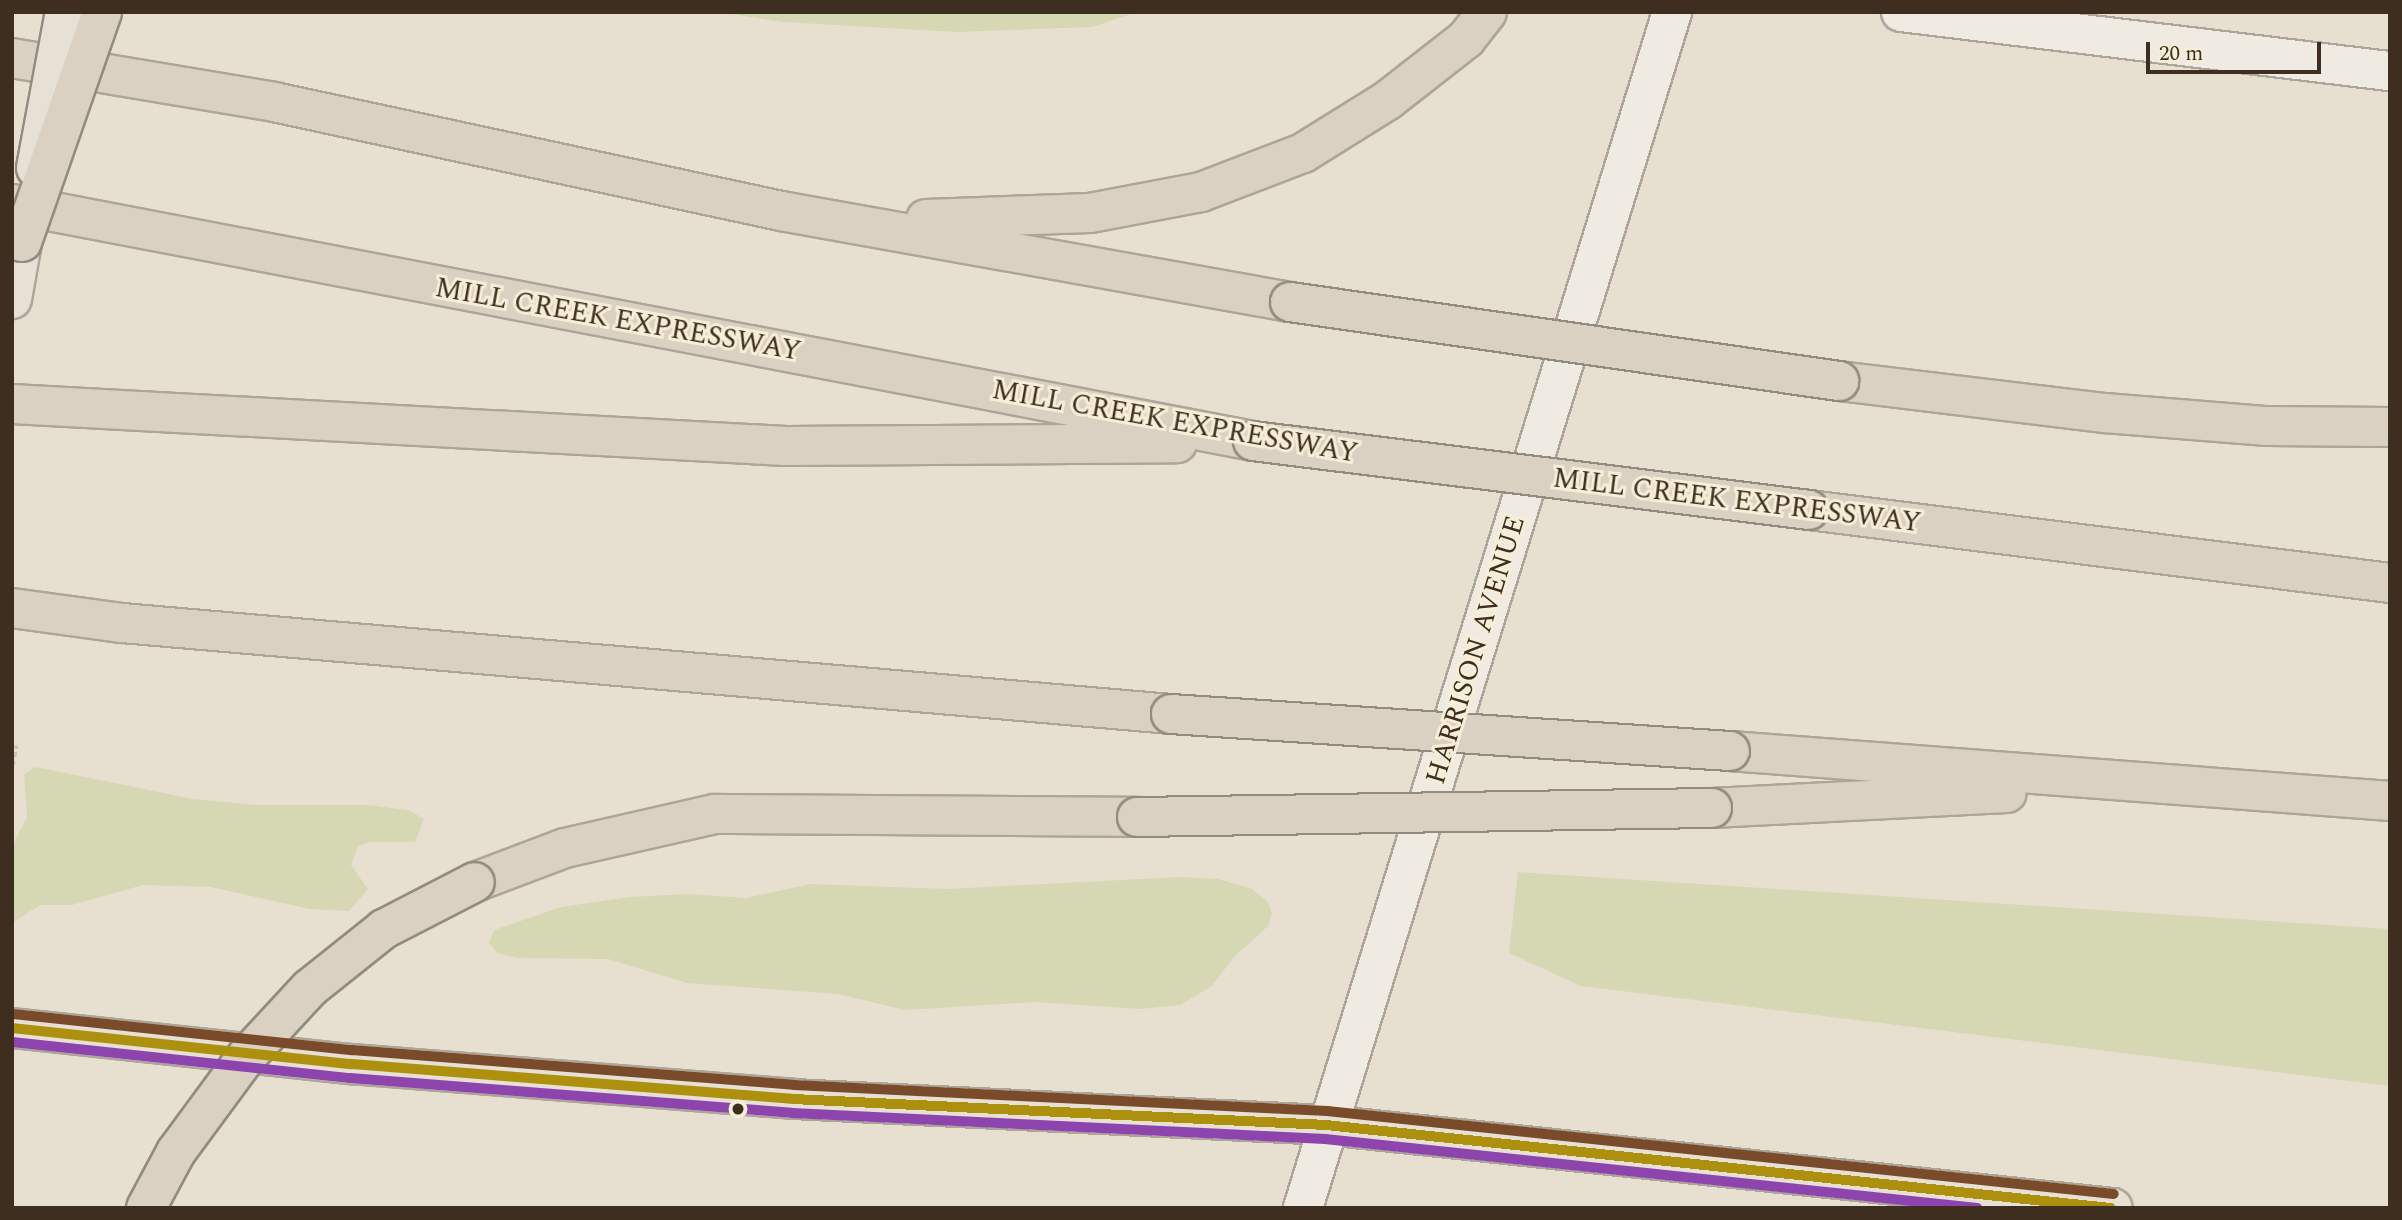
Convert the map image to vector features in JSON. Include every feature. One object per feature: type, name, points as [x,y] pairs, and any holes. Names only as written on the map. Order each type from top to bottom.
[{"type":"highway","points":[[22,242],[102,12]]},
{"type":"highway","points":[[781,211],[953,220],[1090,213],[1201,192],[1303,153],[1388,100],[1466,39],[1487,12]]},
{"type":"highway","points":[[12,58],[274,103],[781,211],[1290,302],[1839,381],[2119,414],[2267,426],[2390,427]]},
{"type":"highway","name":"MILL CREEK EXPRESSWAY","points":[[12,204],[1253,441],[2390,583]]},
{"type":"highway","points":[[12,404],[786,446],[897,448],[1253,441]]},
{"type":"highway","points":[[12,608],[122,623],[1171,714],[1730,751],[2390,801]]},
{"type":"highway","points":[[146,1208],[176,1152],[246,1057],[310,988],[384,929],[475,882],[565,848],[715,814],[1137,817],[1712,808],[2165,785]]},
{"type":"main road","points":[[12,299],[65,12]]},
{"type":"main road","points":[[12,1028],[351,1064],[793,1099],[1326,1125],[2113,1208]]},
{"type":"street","name":"HARRISON AVENUE","points":[[1303,1208],[1326,1125],[1672,12]]},
{"type":"street","points":[[1901,12],[2390,71]]},
{"type":"path","points":[[12,765],[16,745]]},
{"type":"green space","points":[[717,12],[1137,12],[1092,27],[957,32],[783,22]]},
{"type":"green space","points":[[36,767],[193,799],[256,805],[367,805],[408,810],[424,819],[415,842],[369,842],[358,847],[351,865],[368,889],[349,911],[310,909],[210,887],[143,885],[72,905],[40,905],[12,923],[12,847],[27,817],[24,774]]},
{"type":"green space","points":[[1518,872],[2390,929],[2390,1086],[1581,986],[1509,953]]},
{"type":"green space","points":[[1179,877],[1218,879],[1252,889],[1268,902],[1272,914],[1268,926],[1234,957],[1212,986],[1180,1005],[1141,1009],[1035,1002],[905,1010],[838,994],[687,983],[608,959],[517,958],[497,953],[489,943],[494,930],[561,907],[630,897],[688,894],[746,898],[811,884],[948,889]]},
{"type":"transit line","points":[[13,1014],[352,1050],[794,1085],[1327,1111],[2114,1194]]},
{"type":"transit line","points":[[12,1028],[351,1064],[793,1099],[1326,1125],[2111,1208]]},
{"type":"transit line","points":[[12,1042],[350,1078],[792,1113],[1325,1139],[1977,1208]]}]
